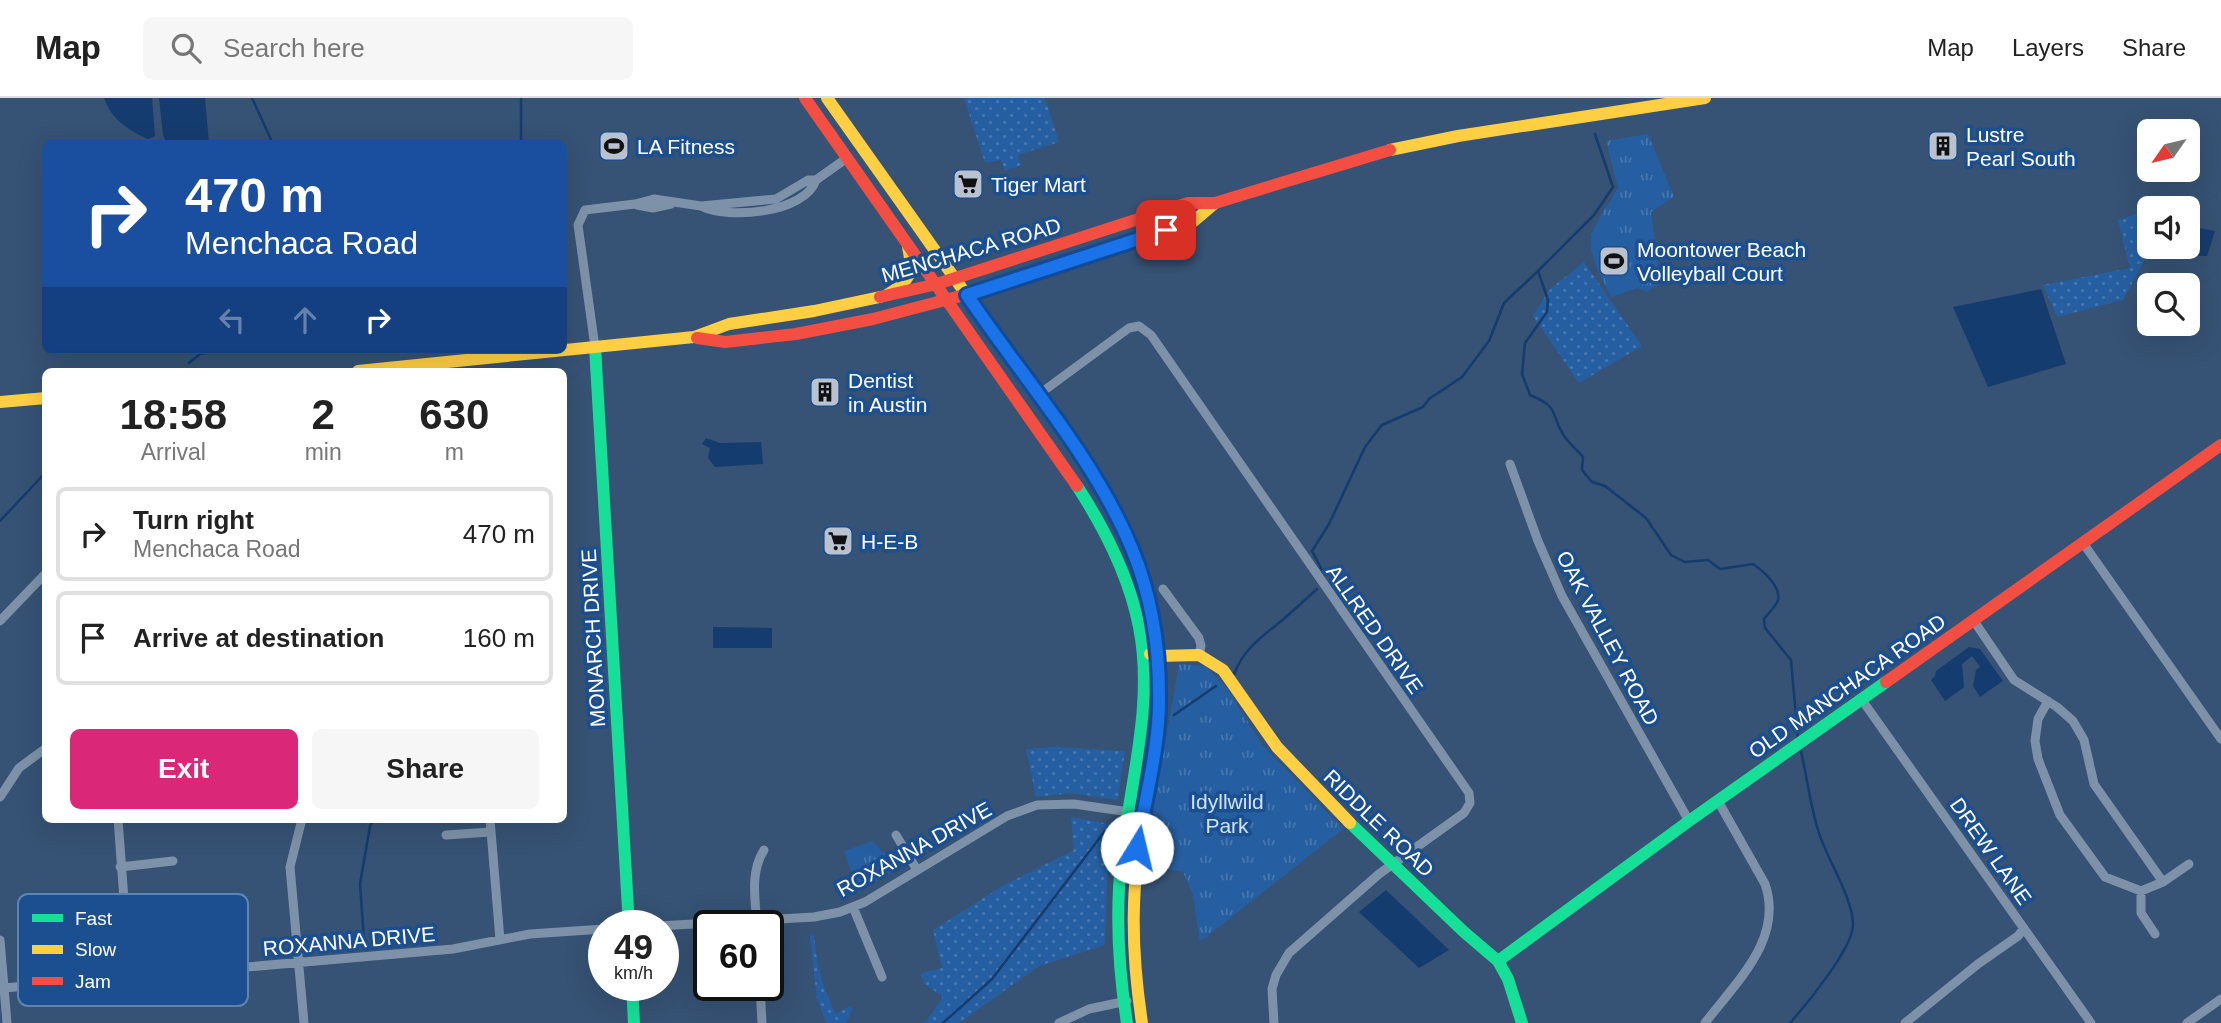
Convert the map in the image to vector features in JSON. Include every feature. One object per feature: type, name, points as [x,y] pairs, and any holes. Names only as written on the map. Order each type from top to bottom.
[{"type":"main road","points":[[805,98],[1065,467],[1095,512],[1115,553],[1133,606],[1143,652],[1143,702],[1118,881],[1118,962],[1127,1023]]},
{"type":"main road","points":[[827,98],[1095,479],[1109,501],[1133,551],[1148,597],[1158,656],[1159,699],[1156,738],[1133,883],[1132,931],[1142,1023]]},
{"type":"main road","name":"MENCHACA ROAD","points":[[694,338],[729,324],[937,285],[1188,203],[1215,203],[1376,153],[1458,136],[1704,98]]},
{"type":"main road","name":"MENCHACA ROAD","points":[[567,350],[694,338],[725,342],[796,334],[861,322],[967,295],[1194,221],[1215,203]]},
{"type":"main road","points":[[887,295],[906,285],[911,272],[912,262],[906,242]]},
{"type":"main road","name":"MONARCH DRIVE","points":[[596,347],[628,910]]},
{"type":"main road","name":"MENCHACA ROAD","points":[[394,368],[533,354]]},
{"type":"main road","points":[[0,402],[42,398]]},
{"type":"main road","name":"OLD MANCHACA ROAD","points":[[1497,961],[1689,821],[2221,445]]},
{"type":"main road","points":[[1065,467],[1082,470],[1095,479]]},
{"type":"main road","points":[[1143,652],[1158,656],[1199,655]]},
{"type":"main road","name":"RIDDLE ROAD","points":[[1199,655],[1223,670],[1277,747],[1325,800],[1497,961],[1508,979],[1522,1023]]},
{"type":"main road","points":[[633,1001],[634,1023]]},
{"type":"street","points":[[596,347],[578,225],[585,210],[635,205],[653,208],[676,203],[701,206],[776,199],[808,180],[816,180],[847,158]]},
{"type":"street","name":"ALLRED DRIVE","points":[[1038,395],[1129,328],[1139,326],[1151,335],[1469,793],[1470,803],[1464,813],[1392,864],[1289,953],[1276,975],[1272,989],[1274,1023]]},
{"type":"street","name":"OAK VALLEY ROAD","points":[[1510,464],[1538,541],[1562,596],[1689,821]]},
{"type":"street","points":[[2083,543],[2221,739]]},
{"type":"street","points":[[0,621],[42,580]]},
{"type":"street","points":[[1163,589],[1199,638],[1199,655]]},
{"type":"street","points":[[1974,621],[2014,680],[2048,701],[2073,721],[2084,740],[2094,784],[2164,882]]},
{"type":"street","name":"DREW LANE","points":[[1862,700],[2091,1023]]},
{"type":"street","points":[[2048,701],[2038,719],[2035,741],[2038,759],[2060,815],[2105,877],[2141,891],[2164,882],[2189,864]]},
{"type":"street","points":[[0,797],[19,768],[42,751]]},
{"type":"street","points":[[1705,1023],[1758,951],[1771,918],[1765,884],[1718,801]]},
{"type":"street","name":"ROXANNA DRIVE","points":[[784,920],[814,917],[853,907],[1007,817],[1037,805],[1074,804],[1143,814]]},
{"type":"street","points":[[118,823],[120,867],[173,861]]},
{"type":"street","points":[[301,823],[290,867],[303,1023]]},
{"type":"street","points":[[489,823],[500,940]]},
{"type":"street","points":[[446,835],[490,832]]},
{"type":"street","points":[[896,835],[917,870]]},
{"type":"street","points":[[756,910],[755,874],[757,861],[764,850]]},
{"type":"street","name":"ROXANNA DRIVE","points":[[120,867],[123,894]]},
{"type":"street","points":[[2141,891],[2141,913],[2155,934]]},
{"type":"street","points":[[853,907],[882,977]]},
{"type":"street","points":[[1905,1023],[1978,964],[2018,936],[2024,928]]},
{"type":"street","name":"ROXANNA DRIVE","points":[[248,967],[453,949],[530,934],[588,930]]},
{"type":"street","points":[[0,940],[7,1023]]},
{"type":"street","points":[[4,988],[18,987]]},
{"type":"street","points":[[1059,1023],[1089,1009],[1138,999]]},
{"type":"street","points":[[2187,1023],[2221,999]]},
{"type":"street","points":[[761,1001],[762,1023]]},
{"type":"green space","points":[[964,98],[1045,98],[1059,142],[1018,155],[1021,165],[1005,171],[1001,160],[985,163]]},
{"type":"green space","points":[[1648,134],[1674,197],[1651,212],[1660,283],[1647,292],[1637,288],[1611,297],[1595,263],[1591,241],[1598,220],[1618,188],[1606,141]]},
{"type":"green space","points":[[2137,214],[2137,259],[2144,261],[2123,300],[2057,317],[2043,285],[2130,268],[2118,220]]},
{"type":"green space","name":"Moontower Beach Volleyball Court","points":[[1617,229],[1637,288],[1611,297],[1590,233]]},
{"type":"green space","points":[[1584,262],[1642,346],[1579,383],[1533,316],[1549,290]]},
{"type":"green space","name":"Idyllwild Park","points":[[1179,664],[1205,666],[1226,687],[1261,743],[1343,829],[1200,942],[1193,895],[1183,872],[1144,865]]},
{"type":"green space","points":[[1056,747],[1125,751],[1118,800],[1072,793],[1036,797],[1026,749]]},
{"type":"green space","points":[[1071,817],[1109,824],[1105,945],[1039,966],[959,1023],[922,1023],[943,997],[923,983],[921,973],[942,968],[933,930],[1004,885],[1074,850]]},
{"type":"green space","points":[[873,841],[881,851],[893,857],[895,870],[858,892],[844,851]]},
{"type":"green space","points":[[814,935],[821,976],[836,1014],[850,1006],[853,1008],[846,1023],[827,1023],[817,1000],[810,936]]},
{"type":"shaded area","points":[[104,98],[152,98],[155,136],[148,139],[127,128],[111,112]]},
{"type":"shaded area","points":[[159,98],[205,98],[209,140],[166,140]]},
{"type":"shaded area","points":[[2200,228],[2215,231],[2207,256],[2200,256]]},
{"type":"shaded area","points":[[2041,289],[2066,364],[1988,387],[1953,307]]},
{"type":"shaded area","points":[[706,438],[720,443],[761,442],[763,464],[715,467],[708,458],[710,448],[702,444]]},
{"type":"shaded area","points":[[713,627],[772,628],[772,648],[713,648]]},
{"type":"shaded area","points":[[1969,647],[1980,649],[2003,681],[1980,697],[1973,686],[1976,670],[1980,667],[1972,656],[1962,664],[1964,687],[1945,701],[1931,680],[1936,671]]},
{"type":"shaded area","points":[[1386,890],[1449,950],[1419,968],[1359,912]]},
{"type":"waterway","points":[[252,98],[271,140]]},
{"type":"waterway","points":[[521,98],[521,140]]},
{"type":"waterway","points":[[1595,134],[1613,187],[1594,215],[1538,271],[1548,300],[1547,312],[1525,343],[1522,374],[1530,395],[1550,407],[1564,436],[1583,457],[1582,470],[1592,482],[1605,486],[1646,518],[1671,555],[1685,562],[1708,560],[1720,569],[1753,564],[1770,579],[1777,589],[1778,600],[1764,619],[1765,628],[1791,660],[1798,739]]},
{"type":"waterway","points":[[1322,570],[1312,551],[1329,524],[1365,447],[1382,425],[1423,407],[1429,399],[1462,377],[1489,341],[1504,303],[1537,272]]},
{"type":"waterway","points":[[189,363],[200,354]]},
{"type":"waterway","points":[[0,521],[42,476]]},
{"type":"waterway","points":[[1234,674],[1253,645],[1317,589]]},
{"type":"waterway","points":[[1174,715],[1216,686]]},
{"type":"waterway","points":[[1790,1023],[1837,961],[1851,935],[1853,925],[1849,902],[1818,830],[1801,751]]},
{"type":"waterway","points":[[364,939],[360,884],[372,823]]},
{"type":"waterway","points":[[943,1023],[992,979],[1105,831]]},
{"type":"traffic: fast","points":[[595,347],[628,910]]},
{"type":"traffic: fast","points":[[1077,486],[1097,519],[1122,571],[1135,608],[1143,655],[1143,712],[1122,854],[1118,917],[1121,981],[1127,1023]]},
{"type":"traffic: fast","points":[[1130,547],[1150,613],[1157,675],[1155,738],[1145,806]]},
{"type":"traffic: fast","points":[[1498,961],[1689,821],[1886,682]]},
{"type":"traffic: fast","points":[[1350,823],[1498,961],[1508,979],[1522,1023]]},
{"type":"traffic: fast","points":[[633,1001],[634,1023]]},
{"type":"traffic: slow","points":[[827,98],[1077,451],[1111,508],[1130,547]]},
{"type":"traffic: slow","points":[[1390,150],[1458,136],[1705,98]]},
{"type":"traffic: slow","points":[[968,294],[1194,221],[1215,203]]},
{"type":"traffic: slow","points":[[887,295],[908,276],[908,247]]},
{"type":"traffic: slow","points":[[567,350],[694,337],[729,324],[814,311],[880,297]]},
{"type":"traffic: slow","points":[[388,368],[526,354]]},
{"type":"traffic: slow","points":[[0,402],[42,398]]},
{"type":"traffic: slow","points":[[1150,654],[1199,655],[1223,670],[1277,747],[1350,823]]},
{"type":"traffic: slow","points":[[1142,1023],[1135,967],[1134,914],[1137,862],[1145,806]]},
{"type":"traffic: jam","points":[[805,98],[1077,486]]},
{"type":"traffic: jam","points":[[880,297],[937,284],[1188,203],[1215,203],[1390,150]]},
{"type":"traffic: jam","points":[[697,338],[725,342],[796,334],[873,319],[968,294]]},
{"type":"traffic: jam","points":[[1886,682],[2221,445]]},
{"type":"place","name":"LA Fitness","points":[[614,146]]},
{"type":"place","name":"Lustre Pearl South","points":[[1943,146]]},
{"type":"place","name":"Tiger Mart","points":[[968,184]]},
{"type":"place","name":"Moontower Beach Volleyball Court","points":[[1614,261]]},
{"type":"place","name":"Dentist in Austin","points":[[825,392]]},
{"type":"place","name":"H-E-B","points":[[838,541]]},
{"type":"route","points":[[1137,848],[1156,738],[1159,699],[1158,656],[1148,597],[1133,551],[1109,501],[967,295],[1166,230]]}]
